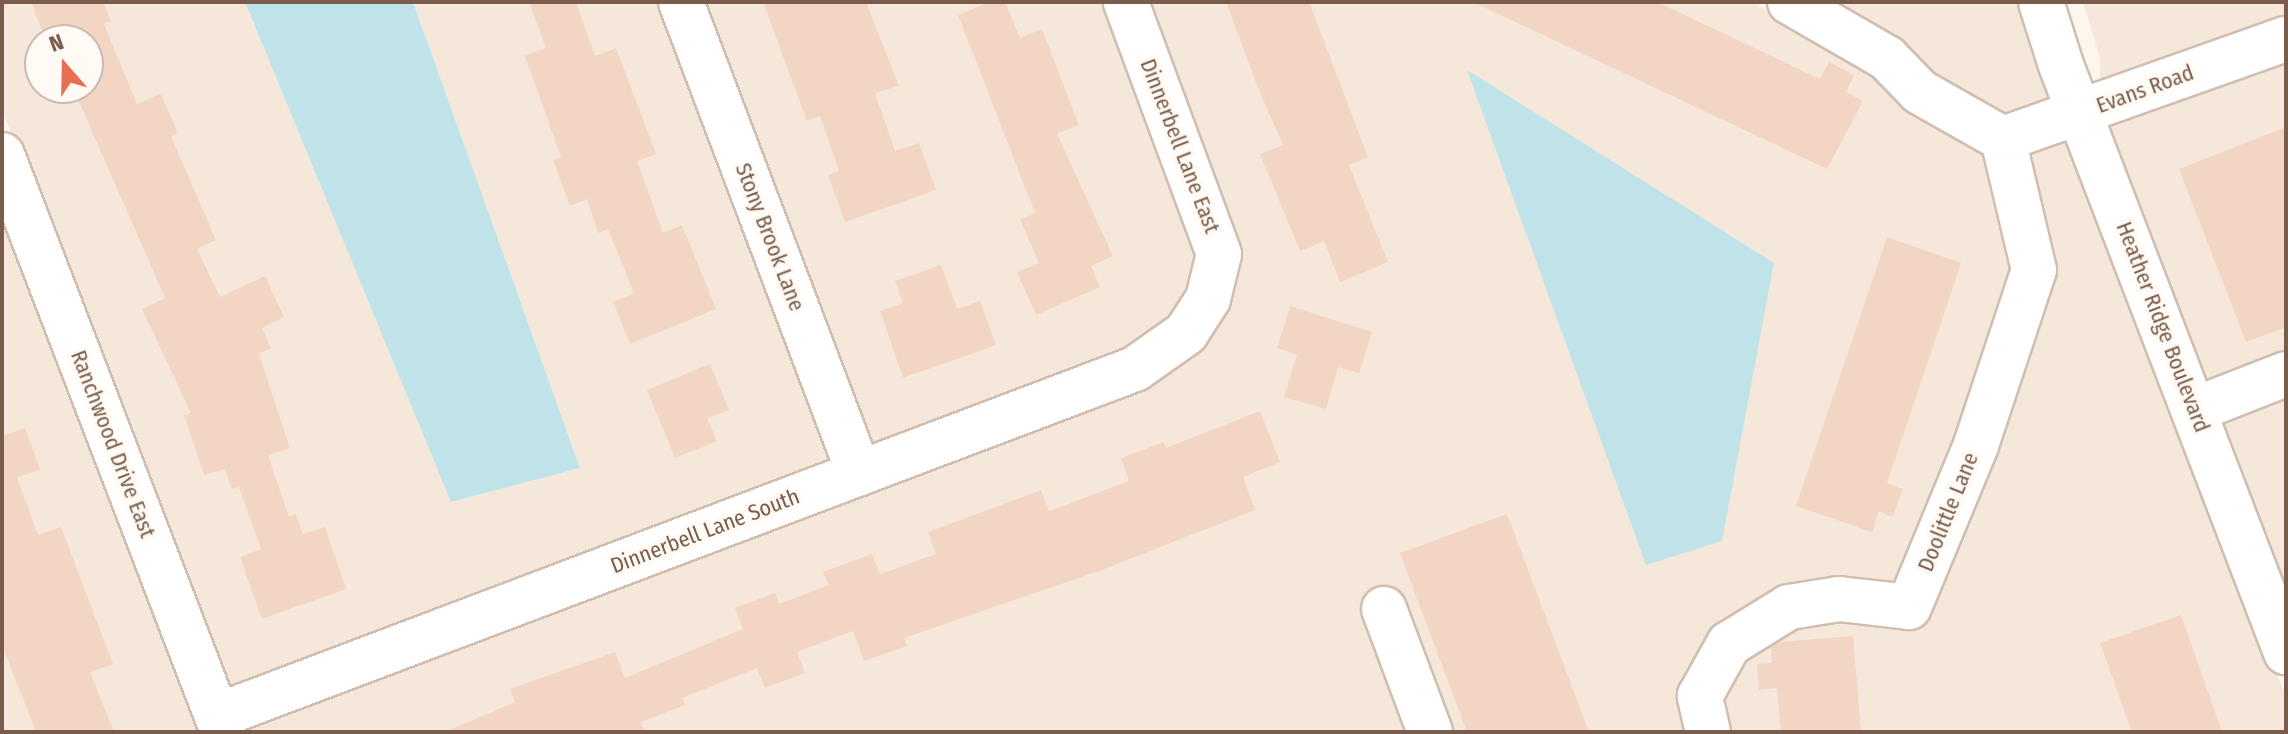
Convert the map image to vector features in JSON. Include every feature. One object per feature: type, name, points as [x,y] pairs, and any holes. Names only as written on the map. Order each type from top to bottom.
[{"type":"street","name":"Stony Brook Lane","points":[[681,2],[859,473]]},
{"type":"street","name":"Dinnerbell Lane East","points":[[1126,2],[1219,254],[1208,299],[1186,333]]},
{"type":"street","points":[[1790,2],[1887,58],[1920,92],[2003,139]]},
{"type":"street","name":"Heather Ridge Boulevard","points":[[2041,2],[2061,65],[2286,652]]},
{"type":"street","name":"Evans Road","points":[[2003,139],[2286,39]]},
{"type":"street","name":"Doolittle Lane","points":[[1708,732],[1700,696],[1729,644],[1789,607],[1839,599],[1909,607],[1976,445],[2034,270],[2003,139]]},
{"type":"street","name":"Ranchwood Drive East","points":[[2,155],[220,724]]},
{"type":"street","name":"Dinnerbell Lane South","points":[[220,724],[859,473],[1135,369],[1186,333]]},
{"type":"street","points":[[2194,410],[2286,374]]},
{"type":"street","points":[[1384,609],[1430,732]]},
{"type":"shaded area","points":[[2,2],[245,2],[452,502],[580,468],[413,2],[664,2],[837,461],[226,693],[2,109]]},
{"type":"shaded area","points":[[699,2],[1108,2],[1199,242],[1193,290],[1173,318],[1127,352],[868,449]]},
{"type":"shaded area","points":[[1144,2],[1752,2],[1989,151],[2017,268],[1960,437],[1898,587],[1781,591],[1690,732],[1448,732],[1392,586],[1362,598],[1412,732],[241,732],[239,728],[1186,355],[1190,358],[1209,338],[1207,334],[1224,305]]},
{"type":"shaded area","points":[[1821,2],[2050,2],[2065,98],[2004,119]]},
{"type":"shaded area","points":[[2083,2],[2286,2],[2286,19],[2100,85],[2100,58]]},
{"type":"shaded area","points":[[2286,59],[2286,355],[2203,386],[2104,123]]},
{"type":"shaded area","points":[[2073,135],[2286,698],[2286,732],[1725,732],[1718,700],[1741,658],[1796,625],[1841,618],[1909,626],[2050,277],[2023,152]]},
{"type":"shaded area","points":[[2,202],[205,732],[2,732]]},
{"type":"shaded area","points":[[2286,395],[2286,606],[2216,422]]},
{"type":"water","points":[[245,2],[413,2],[580,468],[451,502]]},
{"type":"water","points":[[1467,70],[1774,263],[1722,541],[1646,565]]},
{"type":"building","points":[[31,2],[103,2],[111,21],[104,24],[40,24]]},
{"type":"building","points":[[529,2],[576,2],[595,56],[616,48],[656,154],[637,161],[663,233],[682,225],[716,309],[630,344],[613,302],[634,293],[608,229],[598,233],[587,199],[570,206],[553,160],[561,157],[525,56],[546,48]]},
{"type":"building","points":[[763,2],[866,2],[899,86],[875,93],[895,151],[919,143],[936,190],[845,222],[828,175],[839,171],[820,116],[807,121]]},
{"type":"building","points":[[990,2],[1005,2],[1020,38],[1042,29],[1079,125],[1057,134],[1113,256],[1091,266],[1100,287],[1036,315],[1017,272],[1039,263],[1020,219],[1035,213],[958,15]]},
{"type":"building","points":[[1226,2],[1309,2],[1368,157],[1349,165],[1388,262],[1340,282],[1324,241],[1300,251],[1260,154],[1283,145]]},
{"type":"building","points":[[1473,2],[1657,2],[1820,79],[1829,62],[1854,75],[1846,92],[1863,101],[1827,169]]},
{"type":"building","points":[[104,24],[137,104],[161,94],[178,133],[171,136],[216,240],[197,249],[220,297],[265,276],[284,317],[262,328],[271,348],[259,354],[290,448],[268,455],[289,517],[296,514],[303,534],[325,527],[346,589],[262,619],[240,557],[261,549],[239,487],[232,489],[225,469],[204,475],[184,415],[191,413],[142,309],[165,298],[80,104],[104,104]]},
{"type":"building","points":[[2286,127],[2286,327],[2246,342],[2179,169]]},
{"type":"building","points":[[1887,237],[1961,263],[1887,483],[1903,489],[1893,517],[1879,511],[1872,532],[1796,506]]},
{"type":"building","points":[[941,265],[957,309],[980,301],[996,345],[903,378],[880,311],[903,303],[895,281]]},
{"type":"building","points":[[1290,306],[1372,332],[1359,373],[1338,367],[1326,409],[1284,397],[1297,355],[1277,348]]},
{"type":"building","points":[[710,364],[729,410],[707,418],[717,441],[675,458],[647,390]]},
{"type":"building","points":[[1260,411],[1280,462],[1243,477],[1255,510],[1099,571],[904,638],[907,646],[864,661],[853,631],[797,652],[805,673],[765,688],[757,668],[682,698],[685,705],[641,722],[645,732],[445,732],[515,702],[510,689],[615,652],[625,678],[743,629],[735,608],[775,593],[779,604],[829,585],[823,572],[872,554],[880,574],[936,554],[928,532],[1041,490],[1049,511],[1129,481],[1121,458],[1164,442],[1166,448]]},
{"type":"building","points":[[25,428],[40,470],[17,477],[38,535],[61,527],[113,664],[90,672],[114,732],[36,732],[2,645],[2,436]]},
{"type":"building","points":[[1507,514],[1589,732],[1467,732],[1400,553]]},
{"type":"building","points":[[2181,615],[2222,732],[2132,732],[2100,643]]},
{"type":"building","points":[[1853,636],[1861,732],[1781,732],[1777,688],[1759,690],[1757,664],[1772,663],[1771,647],[1780,642]]}]
